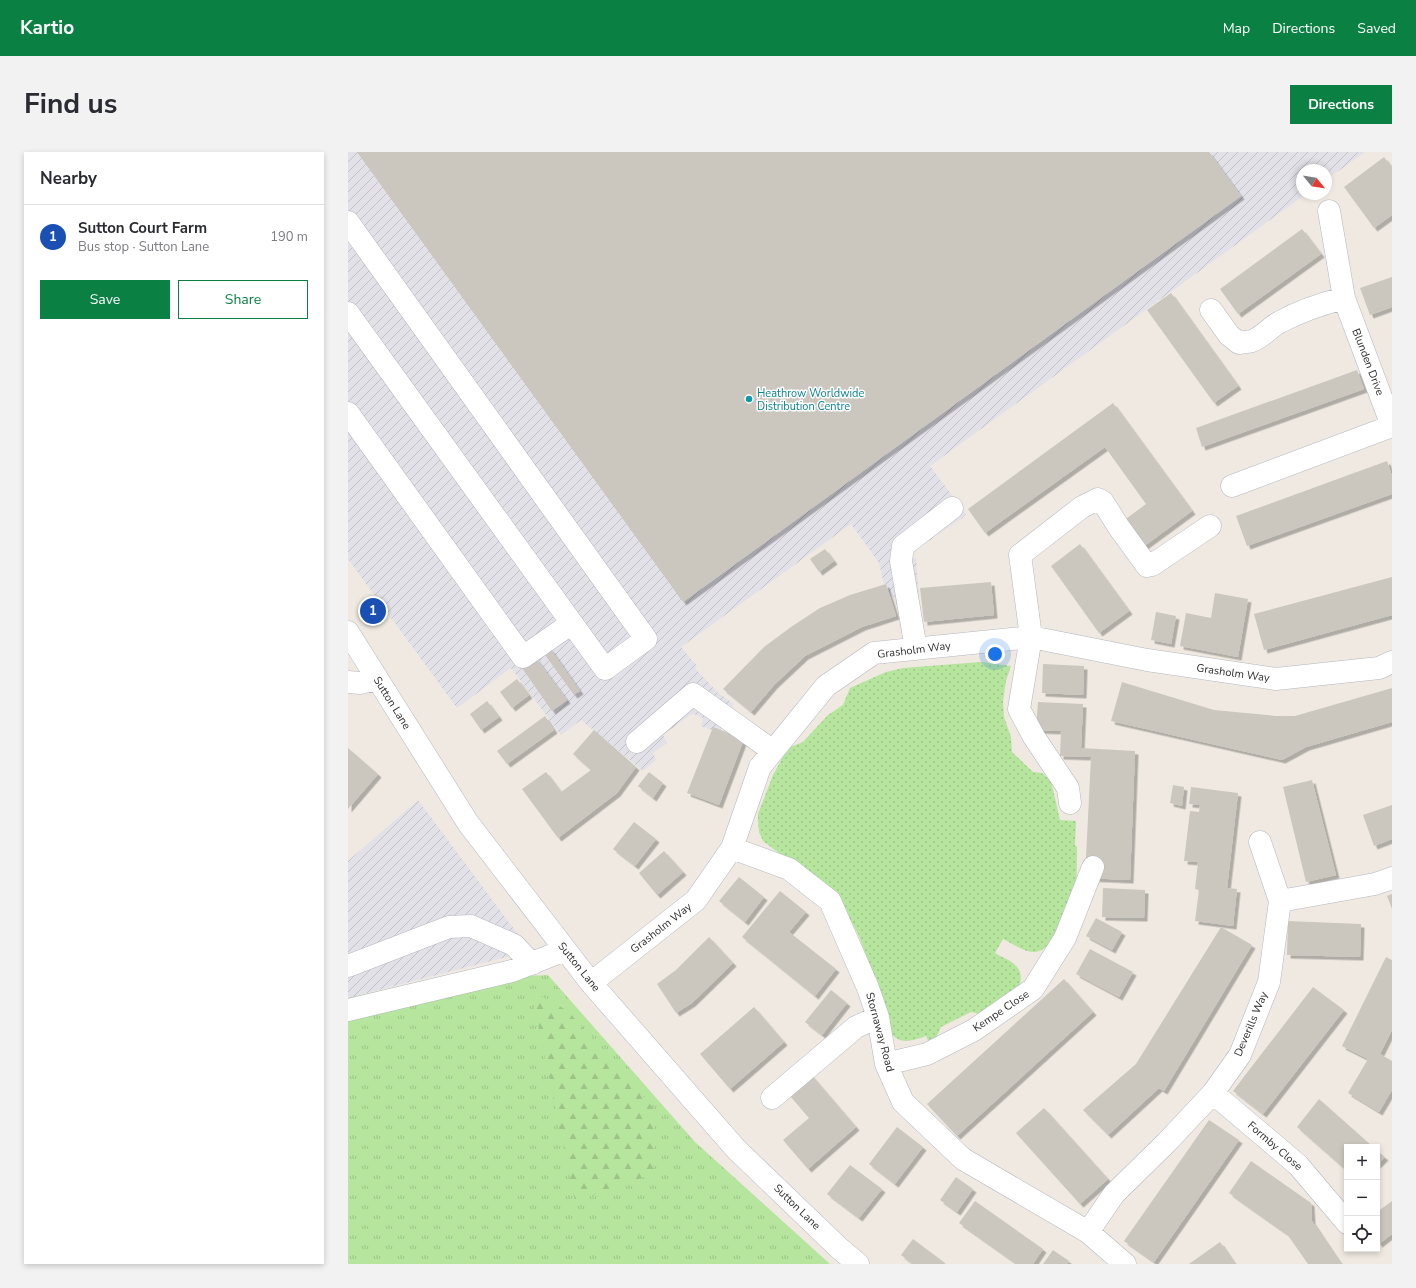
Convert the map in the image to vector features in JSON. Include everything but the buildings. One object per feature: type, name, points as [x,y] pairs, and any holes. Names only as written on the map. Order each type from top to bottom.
[{"type":"street","name":"Blunden Drive","points":[[1329,211],[1344,298],[1392,426]]},
{"type":"street","points":[[348,222],[646,639],[606,669],[348,313]]},
{"type":"street","points":[[1211,310],[1228,335],[1240,343],[1252,341],[1278,323],[1311,307],[1344,298]]},
{"type":"street","points":[[348,413],[523,657],[572,623]]},
{"type":"street","points":[[1232,486],[1392,426]]},
{"type":"street","points":[[1070,803],[1068,788],[1034,738],[1019,709],[1031,637],[1020,555],[1082,507],[1098,499],[1103,502],[1118,526],[1147,566],[1152,565],[1210,526]]},
{"type":"street","points":[[916,649],[901,561],[904,546],[952,508]]},
{"type":"street","name":"Sutton Lane","points":[[348,632],[468,823],[591,983],[736,1149],[839,1248],[858,1264]]},
{"type":"street","name":"Grasholm Way","points":[[591,983],[696,900],[732,848],[760,767],[826,686],[874,654],[1031,637],[1147,660],[1276,679],[1379,668],[1392,662]]},
{"type":"street","points":[[348,682],[360,683],[377,679]]},
{"type":"street","points":[[637,742],[692,694],[773,751]]},
{"type":"street","points":[[1260,842],[1280,901],[1375,884],[1392,878]]},
{"type":"street","name":"Stornaway Road","points":[[732,848],[789,869],[830,901],[868,988],[878,1017],[886,1064],[903,1102],[963,1159],[1088,1232],[1119,1262]]},
{"type":"street","name":"Kempe Close","points":[[886,1064],[927,1054],[974,1030],[1033,989],[1065,938],[1093,867]]},
{"type":"street","name":"Deverills Way","points":[[1088,1232],[1114,1194],[1167,1142],[1213,1093],[1240,1056],[1269,982],[1280,901]]},
{"type":"street","points":[[348,966],[449,927],[471,926],[514,944],[532,964]]},
{"type":"street","points":[[348,1010],[512,972],[565,950]]},
{"type":"street","points":[[772,1098],[856,1027],[878,1017]]},
{"type":"street","name":"Formby Close","points":[[1213,1093],[1298,1164],[1344,1219]]},
{"type":"shaded area","points":[[348,152],[1365,152],[1332,176],[1332,164],[1296,164],[1296,200],[1298,200],[930,466],[966,514],[917,549],[910,558],[916,558],[919,598],[912,599],[902,620],[893,596],[887,597],[879,563],[851,524],[681,647],[697,666],[695,668],[717,692],[734,704],[729,710],[719,733],[701,726],[703,718],[694,714],[690,715],[663,735],[667,743],[653,753],[656,760],[643,771],[581,720],[561,735],[511,668],[457,708],[348,559]]},
{"type":"shaded area","points":[[418,800],[522,940],[522,953],[348,998],[348,861]]},
{"type":"green space","points":[[981,662],[1011,666],[1006,681],[1003,701],[1004,717],[1011,737],[1012,752],[1033,772],[1042,773],[1051,781],[1060,820],[1076,821],[1076,884],[1060,925],[1051,941],[1045,948],[1030,952],[1003,939],[995,953],[1017,966],[1021,976],[1019,986],[1011,995],[985,1015],[971,1012],[941,1027],[935,1040],[929,1042],[926,1036],[903,1041],[894,1037],[885,1026],[870,965],[858,934],[844,908],[816,876],[763,841],[759,832],[758,814],[773,775],[788,748],[803,742],[828,715],[843,705],[850,688],[886,672],[903,668]]},
{"type":"green space","points":[[523,958],[526,976],[548,975],[695,1142],[830,1264],[348,1264],[348,998]]},
{"type":"green space","points":[[531,991],[568,1011],[655,1110],[653,1174],[575,1201]]},
{"type":"place","name":"Heathrow Worldwide Distribution Centre","points":[[749,399]]},
{"type":"place","name":"Sutton Court Farm","points":[[373,611]]}]
